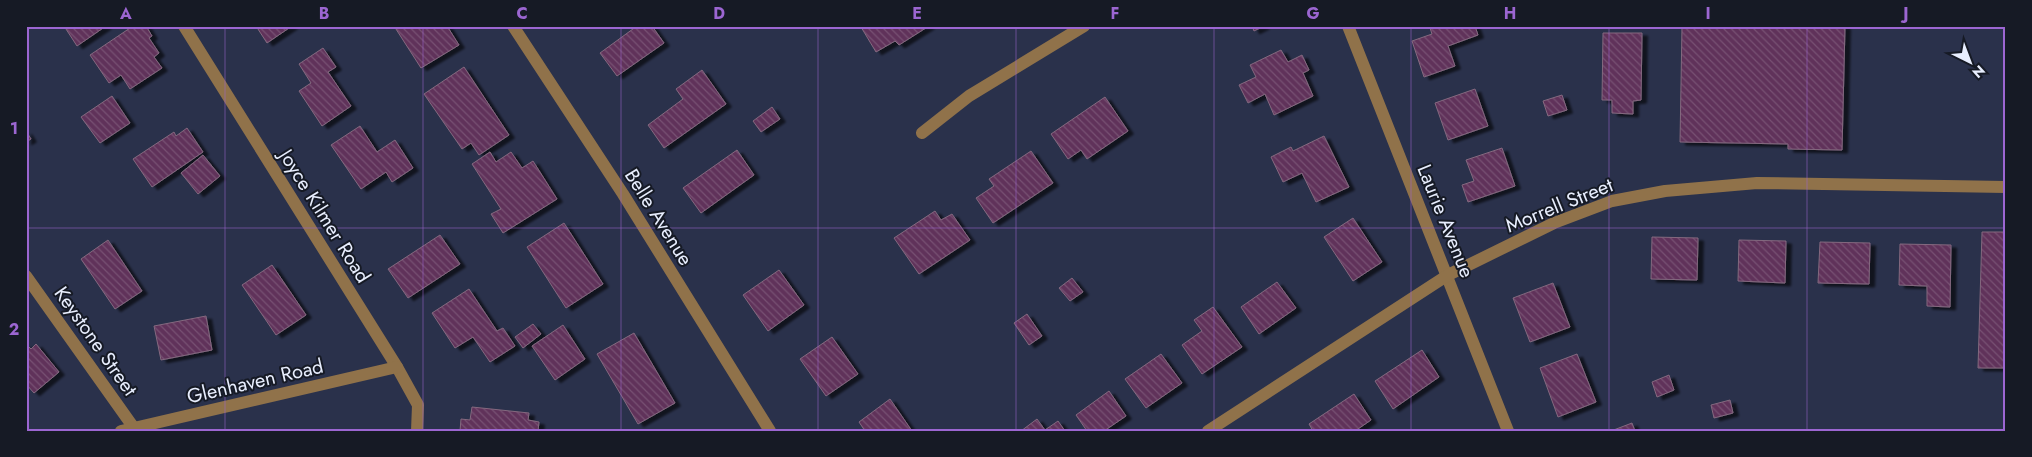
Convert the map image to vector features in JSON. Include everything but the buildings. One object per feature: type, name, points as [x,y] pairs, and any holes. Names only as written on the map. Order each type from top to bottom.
[{"type":"street","name":"Joyce Kilmer Road","points":[[184,26],[397,367],[418,406],[417,431]]},
{"type":"street","name":"Belle Avenue","points":[[512,26],[623,194],[770,431]]},
{"type":"street","points":[[922,133],[969,96],[1084,26]]},
{"type":"street","name":"Laurie Avenue","points":[[1348,26],[1448,275],[1508,431]]},
{"type":"street","name":"Morrell Street","points":[[1208,431],[1448,275],[1554,223],[1612,201],[1665,191],[1757,184],[2006,187]]},
{"type":"street","name":"Keystone Street","points":[[26,276],[134,428]]},
{"type":"street","name":"Glenhaven Road","points":[[121,431],[397,367]]}]
